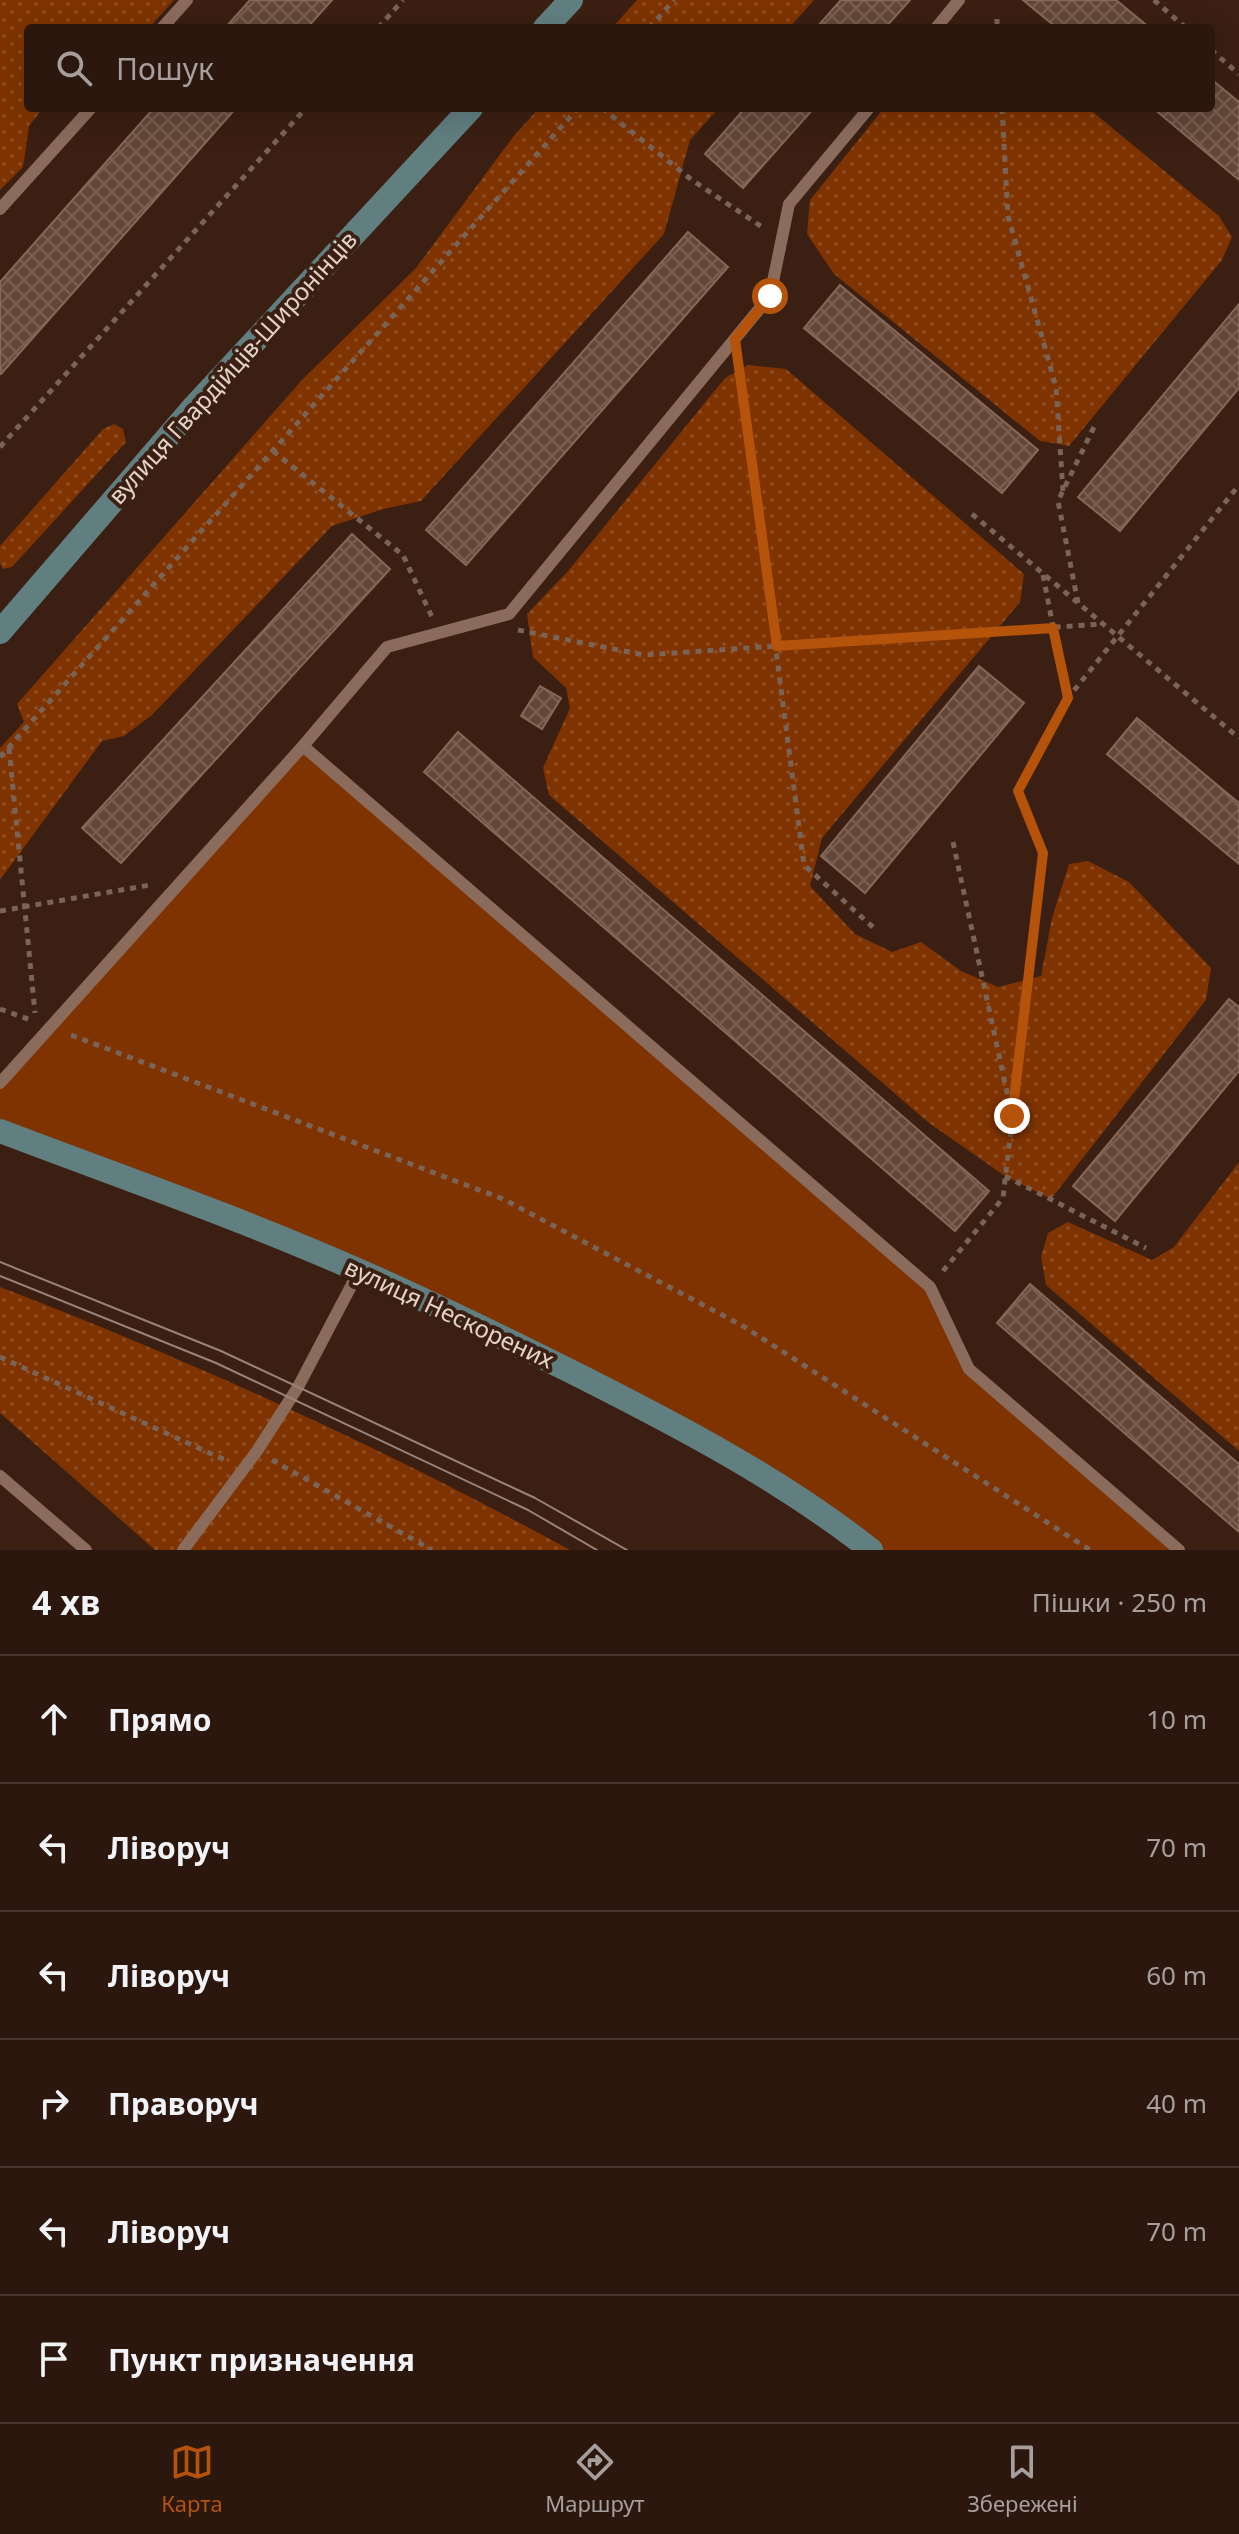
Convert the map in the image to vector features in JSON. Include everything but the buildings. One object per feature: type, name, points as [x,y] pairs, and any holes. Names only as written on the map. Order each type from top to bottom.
[{"type":"main road","points":[[549,24],[571,0]]},
{"type":"main road","name":"вулиця Гвардійців-Широнінців","points":[[0,632],[192,409],[467,112]]},
{"type":"main road","name":"вулиця Нескорених","points":[[0,1131],[224,1215],[359,1271],[486,1329],[648,1410],[799,1499],[871,1550]]},
{"type":"lane","points":[[166,24],[187,0]]},
{"type":"lane","points":[[939,24],[959,0]]},
{"type":"lane","points":[[0,209],[87,112]]},
{"type":"lane","points":[[0,1083],[303,746],[387,647],[509,614],[770,296],[789,204],[866,112]]},
{"type":"lane","points":[[303,746],[930,1287],[969,1369],[1179,1550]]},
{"type":"lane","points":[[183,1550],[257,1451],[298,1387],[359,1271]]},
{"type":"lane","points":[[0,1476],[86,1550]]},
{"type":"path","points":[[382,24],[403,0]]},
{"type":"path","points":[[653,24],[674,0]]},
{"type":"path","points":[[1154,0],[1181,24]]},
{"type":"path","points":[[997,19],[997,24]]},
{"type":"path","points":[[1215,53],[1239,74]]},
{"type":"path","points":[[0,447],[302,112]]},
{"type":"path","points":[[0,757],[574,112]]},
{"type":"path","points":[[607,112],[692,180],[782,240]]},
{"type":"path","points":[[1002,112],[1008,216],[1056,387],[1063,491]]},
{"type":"path","points":[[735,339],[804,865],[875,929]]},
{"type":"path","points":[[1078,604],[1058,501],[1094,427]]},
{"type":"path","points":[[273,451],[403,555],[439,633]]},
{"type":"path","points":[[930,1287],[1003,1198],[1043,853],[1018,791],[1068,698],[1239,485]]},
{"type":"path","points":[[972,514],[1239,738]]},
{"type":"path","points":[[1043,575],[1068,698]]},
{"type":"path","points":[[478,622],[644,655],[1102,624]]},
{"type":"path","points":[[0,1009],[36,1022],[9,747]]},
{"type":"path","points":[[953,842],[1012,1116]]},
{"type":"path","points":[[0,911],[183,879]]},
{"type":"path","points":[[50,1027],[503,1199],[743,1326],[1090,1550]]},
{"type":"path","points":[[1005,1176],[1146,1248]]},
{"type":"path","points":[[0,1357],[167,1436],[243,1467]]},
{"type":"path","points":[[257,1451],[418,1547],[432,1550]]},
{"type":"shaded area","points":[[0,0],[174,0],[153,24],[24,24],[24,112],[40,112],[29,126],[23,167],[0,190]]},
{"type":"shaded area","points":[[637,0],[814,0],[793,24],[616,24]]},
{"type":"shaded area","points":[[535,112],[715,112],[690,140],[664,234],[421,501],[383,509],[332,526],[152,715],[124,736],[102,741],[0,880],[0,748],[24,722],[17,704],[302,380],[416,268],[513,137]]},
{"type":"shaded area","points":[[881,112],[1093,112],[1219,216],[1232,237],[1222,260],[1069,446],[1040,441],[834,274],[807,234],[810,200]]},
{"type":"shaded area","points":[[748,365],[786,369],[1024,574],[1020,602],[822,838],[810,886],[855,934],[892,952],[921,942],[961,971],[998,987],[1041,976],[1052,918],[1069,864],[1088,861],[1129,882],[1211,968],[1206,1000],[1051,1199],[1005,1176],[929,1123],[549,795],[543,768],[570,708],[566,688],[533,657],[527,614],[569,570],[725,378]]},
{"type":"shaded area","points":[[114,424],[123,429],[126,442],[12,567],[3,569],[0,546],[103,429]]},
{"type":"shaded area","points":[[303,746],[930,1287],[969,1369],[1179,1550],[871,1550],[799,1499],[359,1271],[0,1131],[0,1083]]},
{"type":"shaded area","points":[[1239,1162],[1239,1451],[1046,1285],[1041,1257],[1048,1233],[1068,1222],[1152,1260],[1174,1247]]},
{"type":"shaded area","points":[[0,1287],[289,1409],[431,1477],[570,1550],[155,1550],[0,1413]]},
{"type":"tram line","points":[[0,1262],[221,1351],[535,1498],[627,1550]]},
{"type":"tram line","points":[[0,1276],[216,1363],[528,1510],[597,1550]]},
{"type":"route","points":[[770,296],[735,339],[777,646],[1053,628],[1068,698],[1018,791],[1043,853],[1012,1116]]}]
